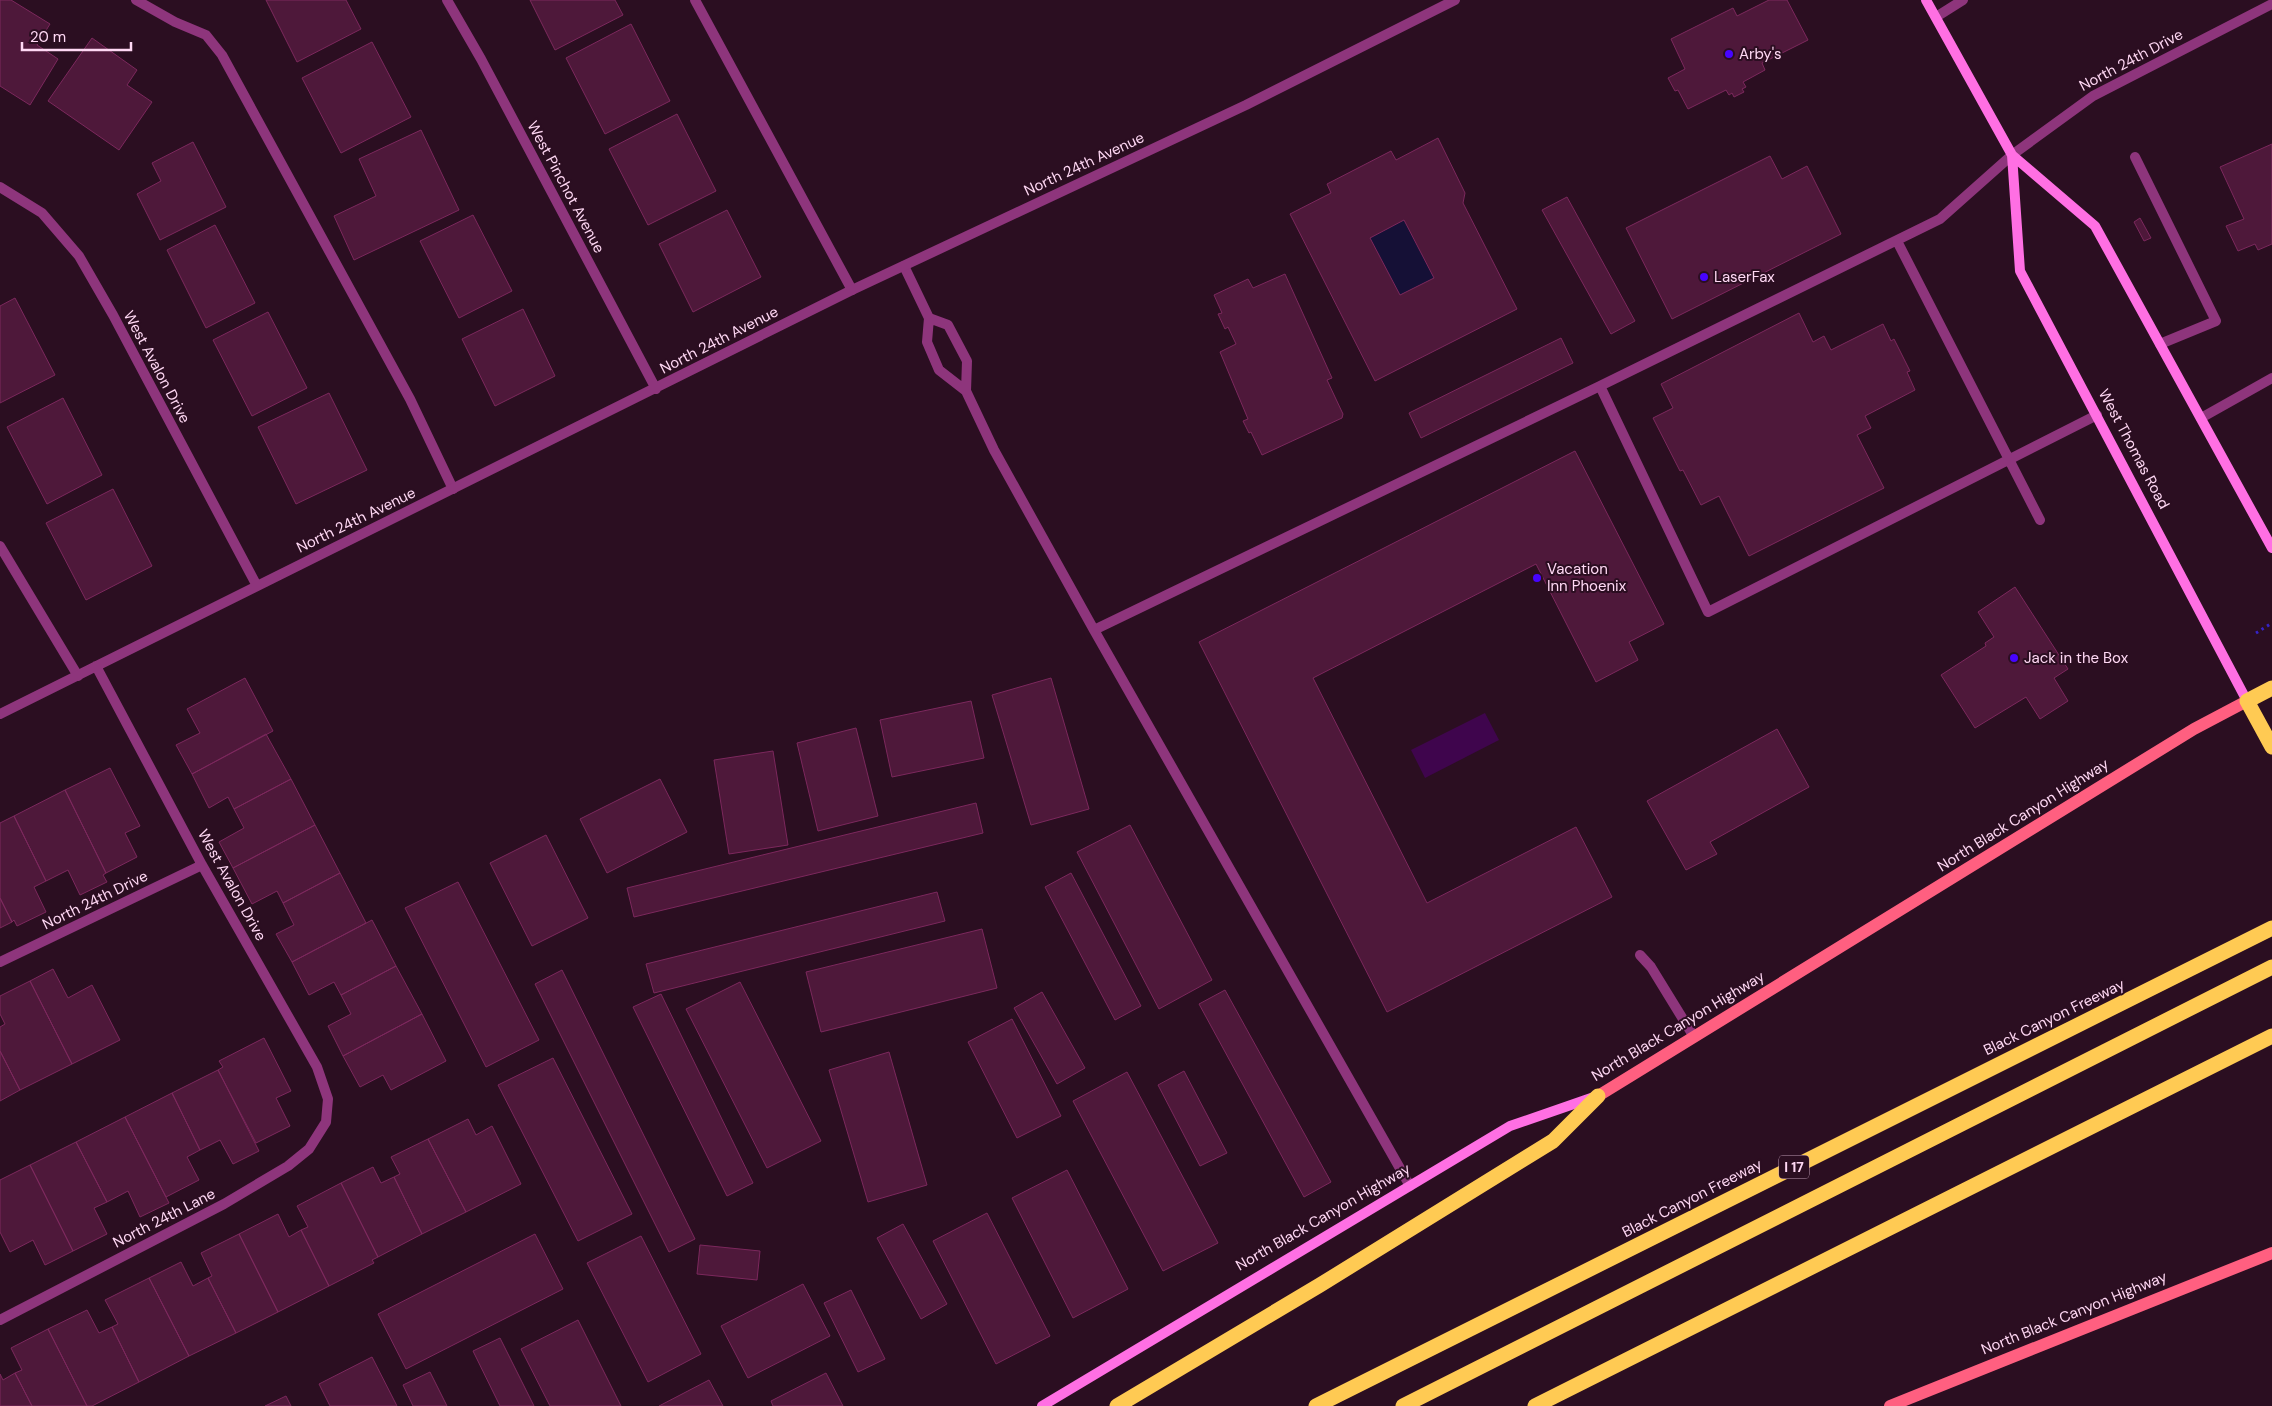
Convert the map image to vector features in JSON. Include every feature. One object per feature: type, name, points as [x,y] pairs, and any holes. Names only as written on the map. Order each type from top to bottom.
[{"type":"highway","name":"North Black Canyon Highway","points":[[2247,701],[2272,688]]},
{"type":"highway","name":"West Thomas Road","points":[[2247,701],[2272,747]]},
{"type":"highway","name":"Black Canyon Freeway","points":[[1316,1406],[2272,928]]},
{"type":"highway","points":[[1403,1406],[2272,968]]},
{"type":"highway","points":[[1535,1406],[2272,1036]]},
{"type":"highway","points":[[1117,1406],[1320,1286],[1553,1141],[1598,1096]]},
{"type":"main road","name":"West Thomas Road","points":[[1926,0],[2012,155],[2095,226],[2272,548]]},
{"type":"main road","name":"West Thomas Road","points":[[2012,155],[2020,271],[2247,701]]},
{"type":"main road","name":"North Black Canyon Highway","points":[[1042,1406],[1302,1248],[1510,1126],[1598,1096],[2194,730],[2247,701]]},
{"type":"main road","name":"North Black Canyon Highway","points":[[1890,1406],[2272,1253]]},
{"type":"street","points":[[136,0],[175,22],[206,35],[222,56],[410,399],[453,489]]},
{"type":"street","name":"West Pinchot Avenue","points":[[447,0],[486,68],[656,389]]},
{"type":"street","points":[[695,0],[852,290]]},
{"type":"street","name":"North 24th Avenue","points":[[0,714],[852,290],[1246,105],[1455,0]]},
{"type":"street","points":[[1936,17],[1963,0]]},
{"type":"street","name":"North 24th Drive","points":[[1094,630],[1600,386],[1940,219],[2012,155],[2093,96],[2272,4]]},
{"type":"street","points":[[2136,157],[2216,321],[2160,344]]},
{"type":"street","name":"West Avalon Drive","points":[[0,187],[42,214],[78,256],[113,315],[257,586]]},
{"type":"street","points":[[1897,240],[2040,520]]},
{"type":"street","points":[[904,266],[929,318],[927,342],[939,370],[966,391],[994,450],[1094,630],[1410,1186]]},
{"type":"street","points":[[929,318],[948,325],[967,361],[966,391]]},
{"type":"street","points":[[2201,418],[2272,378]]},
{"type":"street","points":[[1600,386],[1708,612],[2097,415]]},
{"type":"street","points":[[0,546],[78,676]]},
{"type":"street","name":"West Avalon Drive","points":[[96,666],[202,864],[317,1067],[328,1099],[326,1122]]},
{"type":"street","name":"North 24th Drive","points":[[0,962],[202,864]]},
{"type":"street","points":[[1640,955],[1651,967],[1694,1037]]},
{"type":"street","name":"North 24th Lane","points":[[0,1320],[224,1204],[288,1166],[308,1149],[326,1122]]},
{"type":"path","points":[[2256,632],[2272,623]]},
{"type":"shaded area","points":[[1404,220],[1434,278],[1400,295],[1370,238]]},
{"type":"shaded area","points":[[1485,713],[1499,740],[1425,778],[1411,750]]},
{"type":"building","points":[[0,0],[11,0],[50,24],[37,45],[58,59],[30,105],[0,86]]},
{"type":"building","points":[[266,0],[346,0],[361,29],[297,62]]},
{"type":"building","points":[[530,0],[615,0],[623,15],[555,50]]},
{"type":"building","name":"Arby's","points":[[1769,0],[1787,0],[1808,40],[1762,63],[1765,70],[1743,82],[1746,87],[1742,89],[1744,92],[1734,97],[1732,93],[1729,95],[1726,90],[1688,109],[1678,90],[1675,91],[1668,78],[1685,69],[1671,39],[1733,8],[1737,16]]},
{"type":"building","points":[[631,24],[670,101],[605,134],[566,58]]},
{"type":"building","points":[[92,38],[137,70],[127,85],[152,102],[119,150],[48,101]]},
{"type":"building","points":[[372,42],[411,117],[341,153],[302,78]]},
{"type":"building","points":[[677,114],[716,191],[648,225],[609,149]]},
{"type":"building","points":[[421,130],[459,210],[354,260],[334,216],[376,196],[359,159]]},
{"type":"building","points":[[1438,138],[1465,193],[1463,203],[1517,309],[1375,381],[1290,214],[1331,193],[1327,184],[1391,151],[1396,160]],"holes":[[[1404,220],[1434,278],[1400,295],[1370,238]]]},
{"type":"building","points":[[193,142],[226,207],[160,240],[137,194],[161,181],[152,163]]},
{"type":"building","points":[[2272,144],[2272,244],[2258,250],[2255,244],[2238,251],[2226,226],[2244,219],[2220,167]]},
{"type":"building","name":"LaserFax","points":[[1770,156],[1782,179],[1807,166],[1841,234],[1672,319],[1626,228]]},
{"type":"building","points":[[1567,197],[1635,321],[1611,334],[1542,210]]},
{"type":"building","points":[[727,210],[761,277],[693,312],[659,244]]},
{"type":"building","points":[[473,215],[512,291],[459,318],[420,241]]},
{"type":"building","points":[[2140,218],[2151,238],[2144,241],[2134,222]]},
{"type":"building","points":[[215,225],[255,303],[206,328],[167,250]]},
{"type":"building","points":[[1285,274],[1332,378],[1327,380],[1343,414],[1342,418],[1262,455],[1251,432],[1249,433],[1243,421],[1248,419],[1220,352],[1236,344],[1228,327],[1225,329],[1218,314],[1222,313],[1214,295],[1248,279],[1253,288]]},
{"type":"building","points":[[15,298],[55,375],[0,403],[0,306]]},
{"type":"building","points":[[523,309],[555,376],[495,406],[462,339]]},
{"type":"building","points":[[268,312],[307,388],[252,416],[213,340]]},
{"type":"building","points":[[1799,313],[1813,342],[1824,336],[1831,350],[1883,324],[1891,341],[1894,339],[1910,371],[1907,372],[1915,390],[1865,416],[1871,428],[1857,435],[1884,488],[1749,556],[1719,496],[1701,505],[1683,470],[1680,471],[1653,418],[1673,408],[1661,384]]},
{"type":"building","points":[[1561,338],[1573,363],[1421,438],[1409,413]]},
{"type":"building","points":[[329,393],[367,470],[296,504],[258,427]]},
{"type":"building","points":[[63,398],[102,475],[47,504],[7,427]]},
{"type":"building","points":[[1575,451],[1664,624],[1629,642],[1638,660],[1596,682],[1536,564],[1313,678],[1427,903],[1576,827],[1612,897],[1387,1012],[1199,642]]},
{"type":"building","points":[[113,489],[152,566],[86,600],[46,523]]},
{"type":"building","name":"Jack in the Box","points":[[2015,587],[2068,669],[2054,678],[2068,701],[2040,719],[2026,697],[1975,728],[1941,675],[1986,646],[1985,643],[1994,637],[1978,612]]},
{"type":"building","points":[[245,678],[273,731],[192,774],[176,745],[200,733],[187,709]]},
{"type":"building","points":[[1051,678],[1089,809],[1031,825],[992,695]]},
{"type":"building","points":[[971,701],[984,758],[892,777],[880,720]]},
{"type":"building","points":[[856,728],[878,816],[818,831],[797,743]]},
{"type":"building","points":[[1777,729],[1809,787],[1710,842],[1717,854],[1686,870],[1647,801]]},
{"type":"building","points":[[266,734],[291,779],[234,809],[228,797],[209,808],[192,774]]},
{"type":"building","points":[[773,751],[788,845],[729,854],[714,760]]},
{"type":"building","points":[[110,768],[140,826],[125,833],[137,857],[106,873],[65,790]]},
{"type":"building","points":[[291,779],[315,825],[233,868],[219,842],[244,828],[234,809]]},
{"type":"building","points":[[660,779],[687,832],[607,873],[580,819]]},
{"type":"building","points":[[65,790],[106,873],[103,875],[107,882],[80,895],[68,870],[46,881],[14,816]]},
{"type":"building","points":[[976,803],[983,833],[634,917],[627,888]]},
{"type":"building","points":[[14,816],[46,881],[34,887],[46,912],[17,926],[14,920],[12,922],[0,898],[0,823]]},
{"type":"building","points":[[315,825],[340,873],[283,903],[277,891],[252,904],[233,868]]},
{"type":"building","points":[[1130,825],[1212,980],[1159,1009],[1077,852]]},
{"type":"building","points":[[546,835],[588,918],[532,946],[490,863]]},
{"type":"building","points":[[340,873],[366,923],[292,962],[276,934],[294,925],[283,903]]},
{"type":"building","points":[[1071,873],[1141,1006],[1115,1020],[1045,887]]},
{"type":"building","points":[[458,882],[539,1040],[486,1067],[405,908]]},
{"type":"building","points":[[937,892],[945,921],[654,993],[646,964]]},
{"type":"building","points":[[0,898],[12,922],[0,928]]},
{"type":"building","points":[[372,920],[396,966],[341,995],[334,982],[309,995],[292,962]]},
{"type":"building","points":[[982,929],[997,988],[821,1032],[806,972]]},
{"type":"building","points":[[396,966],[422,1014],[343,1056],[328,1026],[351,1014],[341,995]]},
{"type":"building","points":[[53,969],[68,998],[92,985],[120,1040],[72,1064],[30,981]]},
{"type":"building","points":[[562,970],[695,1239],[669,1252],[535,984]]},
{"type":"building","points":[[30,981],[72,1064],[20,1090],[0,1051],[0,1027],[5,1024],[0,1014],[0,996]]},
{"type":"building","points":[[740,982],[821,1141],[767,1168],[686,1009]]},
{"type":"building","points":[[1225,990],[1331,1182],[1304,1197],[1199,1004]]},
{"type":"building","points":[[1042,992],[1085,1068],[1057,1084],[1014,1008]]},
{"type":"building","points":[[661,994],[753,1183],[727,1196],[633,1007]]},
{"type":"building","points":[[422,1014],[446,1061],[391,1090],[383,1075],[360,1087],[343,1056]]},
{"type":"building","points":[[1012,1019],[1061,1116],[1017,1138],[968,1042]]},
{"type":"building","points":[[264,1038],[291,1091],[276,1098],[290,1126],[256,1143],[218,1070],[223,1067],[219,1061]]},
{"type":"building","points":[[0,1051],[20,1090],[0,1101]]},
{"type":"building","points":[[889,1052],[927,1185],[868,1202],[829,1070]]},
{"type":"building","points":[[553,1058],[632,1214],[578,1241],[498,1085]]},
{"type":"building","points":[[218,1070],[259,1151],[233,1164],[220,1140],[200,1150],[172,1093]]},
{"type":"building","points":[[1184,1071],[1227,1153],[1200,1166],[1158,1085]]},
{"type":"building","points":[[1127,1072],[1218,1243],[1163,1271],[1073,1101]]},
{"type":"building","points":[[172,1093],[200,1150],[187,1157],[199,1180],[166,1197],[125,1117]]},
{"type":"building","points":[[125,1117],[169,1203],[140,1217],[128,1191],[107,1202],[76,1142]]},
{"type":"building","points":[[468,1119],[476,1135],[492,1126],[521,1184],[466,1212],[428,1139]]},
{"type":"building","points":[[428,1139],[466,1212],[422,1234],[394,1177],[400,1174],[391,1157]]},
{"type":"building","points":[[76,1142],[107,1202],[94,1208],[107,1234],[73,1251],[30,1165]]},
{"type":"building","points":[[30,1165],[73,1251],[45,1265],[33,1240],[10,1252],[0,1232],[0,1180]]},
{"type":"building","points":[[373,1167],[381,1183],[394,1177],[422,1234],[378,1257],[341,1183]]},
{"type":"building","points":[[1067,1170],[1128,1289],[1073,1318],[1012,1198]]},
{"type":"building","points":[[341,1183],[378,1257],[372,1260],[374,1263],[329,1286],[301,1230],[308,1227],[297,1206]]},
{"type":"building","points":[[987,1213],[1050,1336],[996,1364],[933,1241]]},
{"type":"building","points":[[278,1214],[289,1237],[301,1230],[329,1286],[278,1312],[239,1234]]},
{"type":"building","points":[[903,1224],[947,1304],[921,1319],[877,1238]]},
{"type":"building","points":[[239,1234],[278,1312],[236,1333],[208,1278],[212,1276],[201,1253]]},
{"type":"building","points":[[535,1234],[563,1289],[406,1369],[378,1314]]},
{"type":"building","points":[[641,1236],[701,1354],[648,1382],[587,1263]]},
{"type":"building","points":[[700,1245],[760,1251],[757,1280],[697,1274]]},
{"type":"building","points":[[181,1262],[193,1286],[208,1278],[236,1333],[189,1356],[149,1278]]},
{"type":"building","points":[[149,1278],[189,1356],[139,1382],[112,1327],[118,1324],[105,1300]]},
{"type":"building","points":[[803,1284],[830,1336],[748,1378],[721,1326]]},
{"type":"building","points":[[851,1290],[885,1359],[858,1372],[824,1303]]},
{"type":"building","points":[[87,1310],[99,1333],[112,1327],[139,1382],[92,1406],[87,1406],[48,1329]]},
{"type":"building","points":[[578,1320],[621,1406],[550,1406],[521,1349]]},
{"type":"building","points":[[48,1329],[87,1406],[32,1406],[15,1373],[22,1370],[11,1348]]},
{"type":"building","points":[[500,1338],[534,1406],[500,1406],[473,1351]]},
{"type":"building","points":[[372,1357],[397,1406],[330,1406],[319,1384]]},
{"type":"building","points":[[430,1372],[447,1406],[413,1406],[403,1385]]},
{"type":"building","points":[[15,1373],[32,1406],[0,1406],[0,1374],[3,1380]]},
{"type":"building","points":[[826,1373],[843,1406],[773,1406],[771,1401]]},
{"type":"building","points":[[709,1380],[723,1406],[659,1406]]},
{"type":"building","points":[[286,1396],[291,1406],[265,1406]]},
{"type":"place","name":"Arby's","points":[[1729,54]]},
{"type":"place","name":"LaserFax","points":[[1704,277]]},
{"type":"place","name":"Vacation Inn Phoenix","points":[[1537,578]]},
{"type":"place","name":"Jack in the Box","points":[[2014,658]]}]
